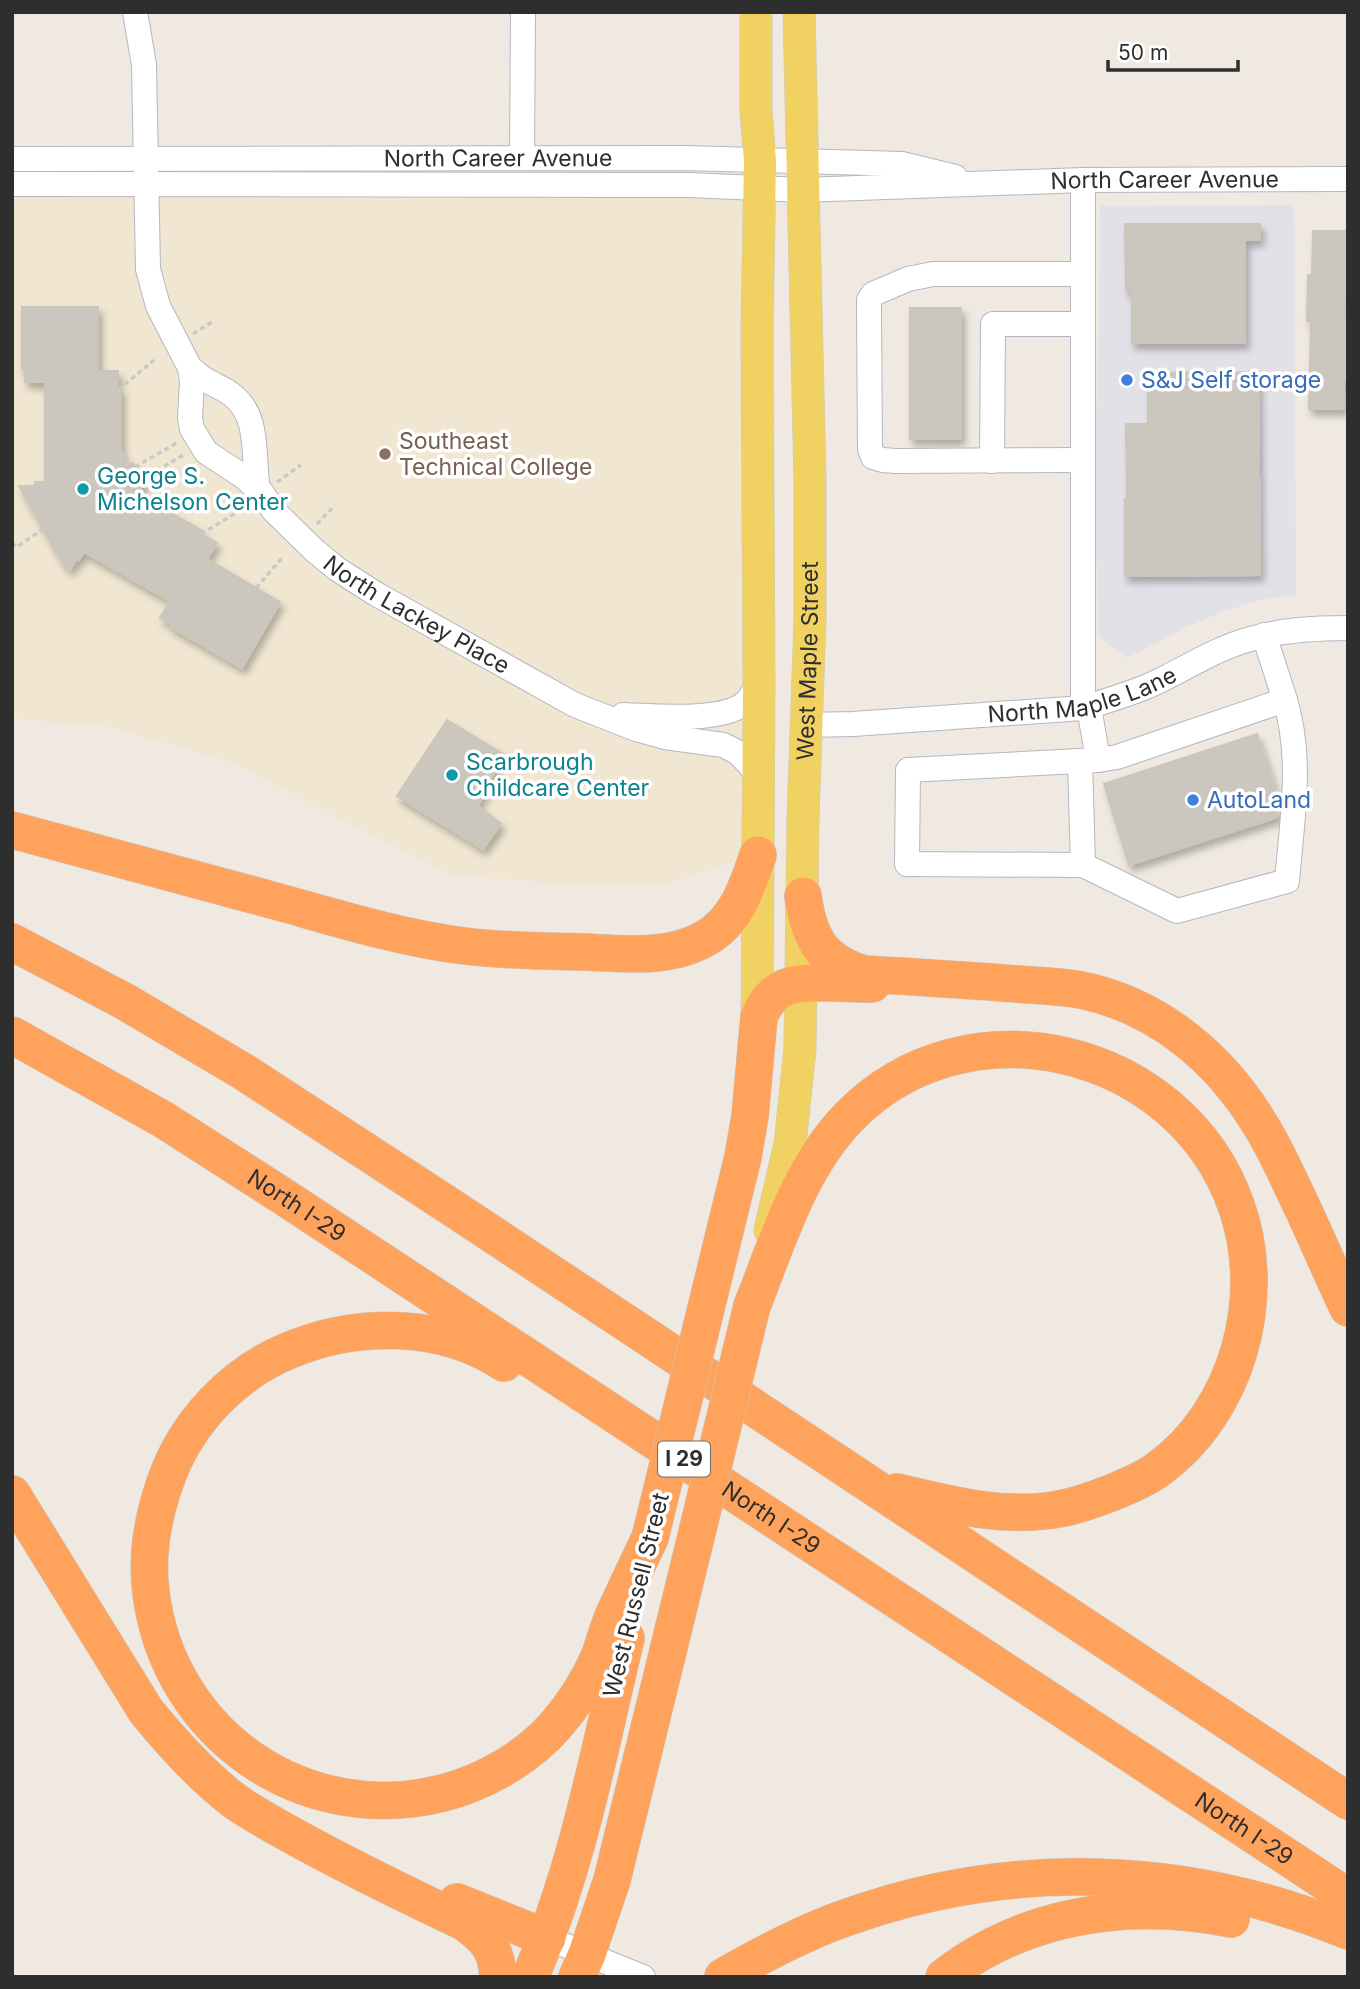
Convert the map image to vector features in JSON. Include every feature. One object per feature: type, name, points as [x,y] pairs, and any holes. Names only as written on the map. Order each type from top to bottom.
[{"type":"highway","points":[[12,830],[381,930],[463,946],[502,950],[629,954],[688,947],[707,938],[724,925],[737,909],[758,855]]},
{"type":"highway","points":[[803,896],[807,922],[814,937],[834,961],[848,969],[864,974],[1052,986],[1106,997],[1158,1020],[1206,1056],[1238,1093],[1261,1126],[1286,1173],[1348,1308]]},
{"type":"highway","points":[[12,942],[124,1001],[244,1072],[1348,1801]]},
{"type":"highway","points":[[802,984],[1019,984]]},
{"type":"highway","name":"West Russell Street","points":[[530,1977],[547,1938],[574,1852],[740,1167],[750,1116],[759,1017],[771,997],[784,988],[802,984]]},
{"type":"highway","name":"North I-29","points":[[12,1035],[176,1128],[636,1427],[1348,1897]]},
{"type":"highway","name":"West Russell Street","points":[[582,1965],[612,1880],[752,1306],[798,1192],[813,1164],[849,1116],[872,1096],[897,1079],[954,1056],[1016,1049],[1047,1052],[1079,1058],[1136,1084],[1163,1103],[1206,1148],[1236,1203],[1244,1234],[1250,1265],[1245,1324],[1237,1360],[1206,1420],[1174,1457],[1154,1472],[1086,1502],[1063,1508],[1039,1512],[994,1511],[876,1488]]},
{"type":"highway","points":[[636,1427],[576,1409],[485,1351],[438,1336],[402,1330],[371,1330],[309,1342],[256,1367],[228,1389],[203,1414],[185,1440],[159,1501],[149,1559],[150,1591],[164,1648],[177,1677],[193,1704],[213,1728],[239,1752],[294,1784],[327,1795],[394,1801],[456,1790],[485,1778],[509,1765],[554,1727],[588,1681],[611,1621],[650,1538]]},
{"type":"highway","points":[[12,1494],[146,1711],[200,1772],[273,1826],[471,1927],[489,1944],[496,1958],[498,1977]]},
{"type":"highway","points":[[303,1842],[547,1938]]},
{"type":"highway","points":[[723,1977],[758,1956],[810,1932],[845,1917],[898,1900],[952,1888],[1038,1877],[1161,1881],[1208,1889],[1293,1910],[1348,1931]]},
{"type":"highway","points":[[944,1977],[984,1949],[1017,1934],[1048,1924],[1115,1910],[1148,1909],[1199,1913],[1274,1930],[1348,1957]]},
{"type":"main road","name":"West Maple Street","points":[[756,12],[759,175],[757,1044]]},
{"type":"main road","name":"West Maple Street","points":[[752,1306],[790,1144],[800,1049],[805,724],[810,619],[810,466],[799,12]]},
{"type":"street","name":"North Lackey Place","points":[[135,12],[144,65],[147,245],[152,287],[158,306],[190,368],[190,418],[198,440],[206,452],[244,477],[265,487]]},
{"type":"street","points":[[522,158],[523,12]]},
{"type":"street","name":"North Career Avenue","points":[[12,159],[686,158],[759,175]]},
{"type":"street","name":"North Career Avenue","points":[[12,184],[689,185],[759,175],[982,184],[1083,180],[1348,179]]},
{"type":"street","points":[[1083,180],[1083,460],[1089,760],[1083,865]]},
{"type":"street","points":[[1083,274],[933,274],[908,279],[873,294],[869,300],[870,449],[873,457],[883,460],[1083,460]]},
{"type":"street","points":[[992,461],[993,324],[1083,324]]},
{"type":"street","name":"North Lackey Place","points":[[190,368],[204,380],[231,393],[247,411],[254,436],[254,469],[265,487],[274,511],[337,569],[376,594],[557,696],[594,713],[665,737],[723,745],[737,752],[750,765],[759,780]]},
{"type":"street","name":"North Maple Lane","points":[[805,724],[853,724],[1086,708],[1157,682],[1211,654],[1244,641],[1276,632],[1348,628]]},
{"type":"street","points":[[1264,635],[1285,700],[1293,725],[1296,769],[1287,881],[1177,911],[1083,865],[908,864],[908,770],[1117,757],[1285,700]]},
{"type":"street","name":"North Lackey Place","points":[[594,713],[650,716],[720,714],[747,702],[759,682]]},
{"type":"street","points":[[547,1938],[582,1965],[643,1977]]},
{"type":"path","points":[[188,338],[212,322]]},
{"type":"path","points":[[118,390],[154,360]]},
{"type":"path","points":[[135,467],[186,438]]},
{"type":"path","points":[[142,480],[193,450]]},
{"type":"path","points":[[265,487],[301,465]]},
{"type":"path","points":[[312,530],[335,505]]},
{"type":"path","points":[[201,534],[241,510]]},
{"type":"path","points":[[12,543],[17,547],[43,529]]},
{"type":"path","points":[[256,588],[282,558]]},
{"type":"shaded area","name":"Southeast Technical College","points":[[12,184],[759,189],[758,855],[663,885],[564,884],[451,875],[230,762],[105,726],[12,719]]},
{"type":"shaded area","points":[[1294,205],[1296,595],[1263,599],[1225,611],[1127,658],[1099,637],[1094,483],[1100,206]]},
{"type":"building","points":[[1125,224],[1260,224],[1260,240],[1245,240],[1245,343],[1132,343],[1132,291],[1126,291]]},
{"type":"building","points":[[1313,231],[1348,231],[1348,363],[1347,381],[1344,381],[1344,409],[1309,409],[1311,321],[1307,321],[1308,275],[1312,275]]},
{"type":"building","name":"George S. Michelson Center","points":[[22,307],[98,307],[98,371],[118,371],[118,390],[121,390],[121,450],[129,465],[133,463],[145,485],[134,492],[203,531],[201,534],[217,543],[207,559],[280,602],[242,668],[160,618],[170,601],[84,552],[70,570],[62,562],[19,486],[35,486],[35,482],[45,482],[45,382],[25,382],[25,369],[22,369]]},
{"type":"building","points":[[910,308],[961,308],[961,439],[910,439]]},
{"type":"building","points":[[1258,372],[1260,575],[1125,576],[1126,424],[1148,424],[1148,373]]},
{"type":"building","name":"Scarbrough Childcare Center","points":[[447,720],[503,754],[478,806],[501,824],[483,849],[397,796]]},
{"type":"building","name":"AutoLand","points":[[1257,734],[1279,802],[1278,817],[1129,865],[1104,784]]},
{"type":"place","name":"S&J Self storage","points":[[1127,380]]},
{"type":"place","name":"Southeast Technical College","points":[[385,454]]},
{"type":"place","name":"George S. Michelson Center","points":[[83,489]]},
{"type":"place","name":"Scarbrough Childcare Center","points":[[452,775]]},
{"type":"place","name":"AutoLand","points":[[1193,800]]}]
